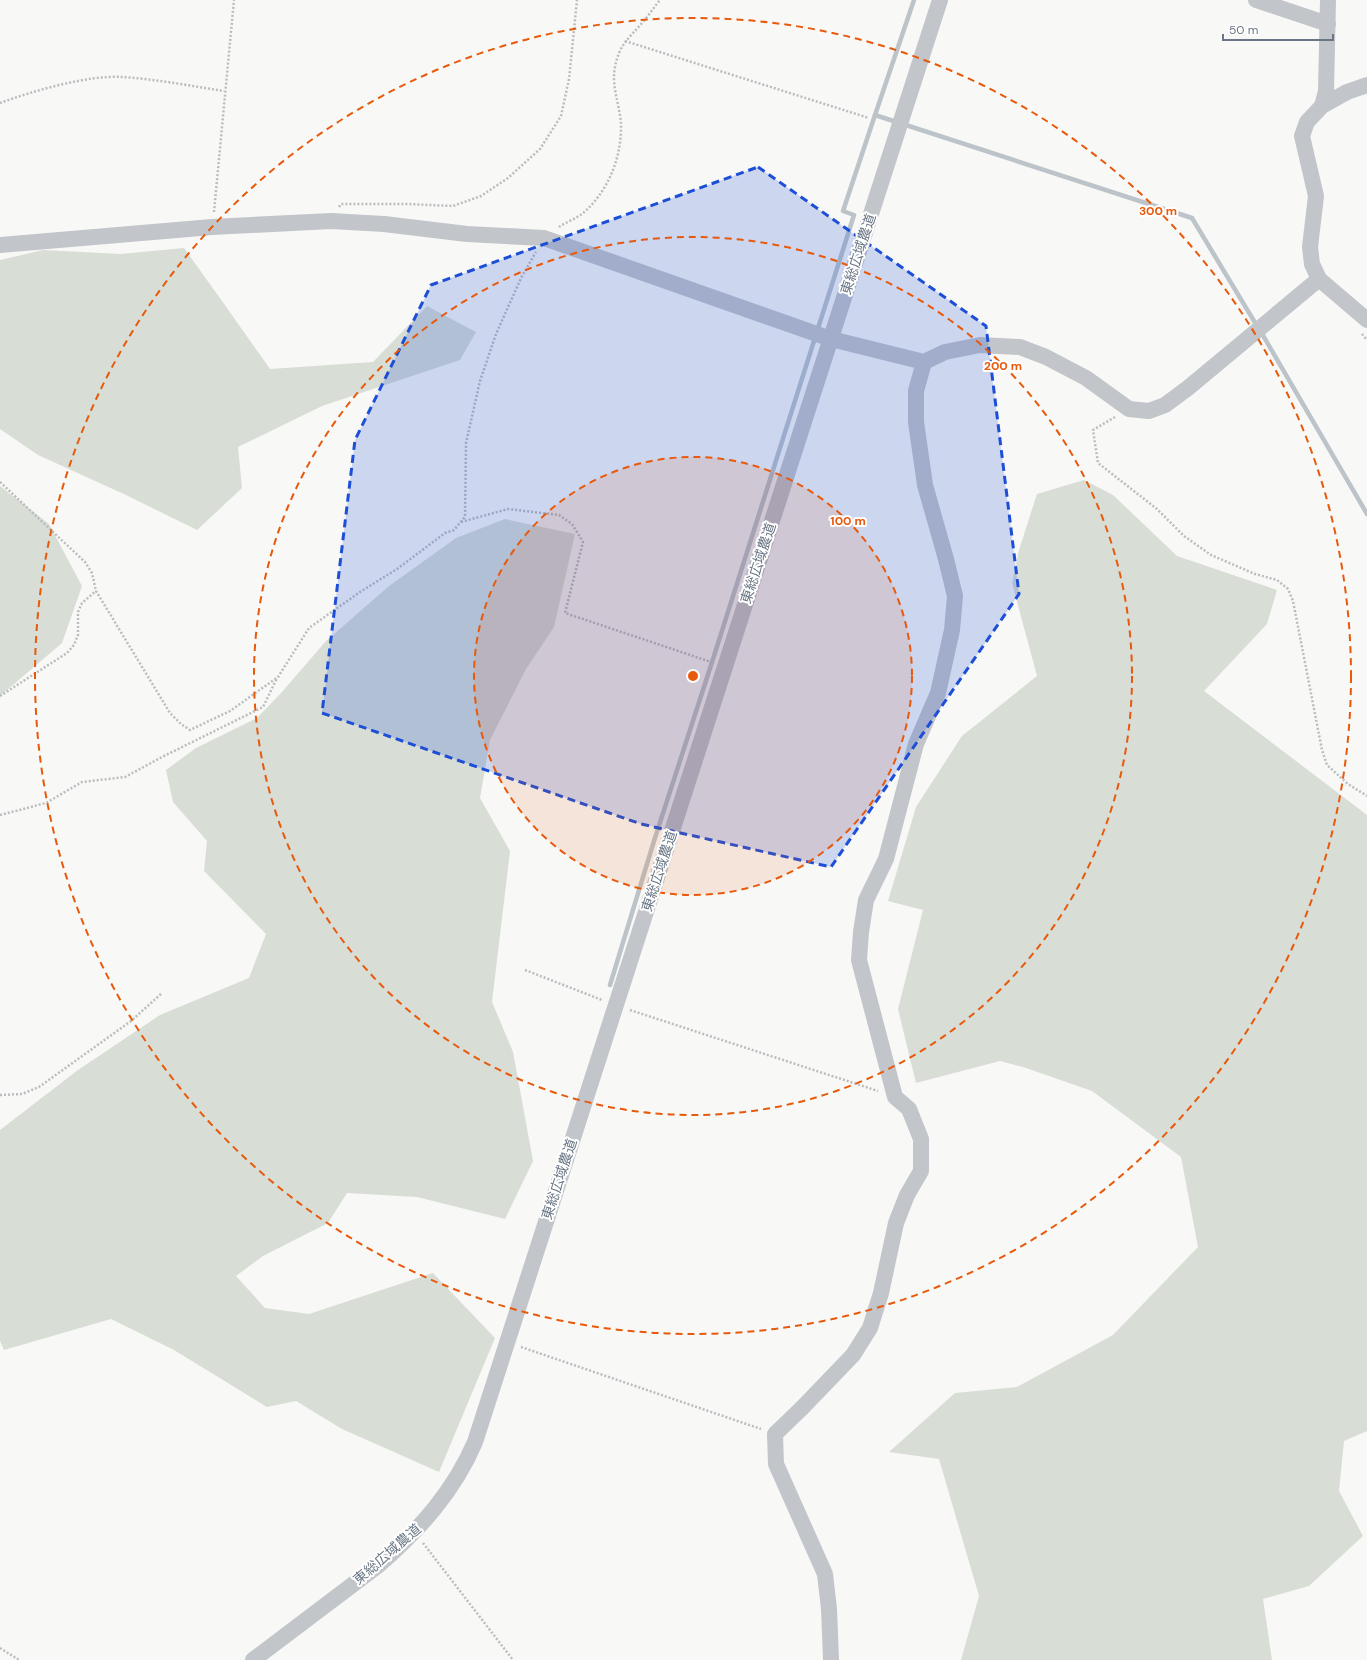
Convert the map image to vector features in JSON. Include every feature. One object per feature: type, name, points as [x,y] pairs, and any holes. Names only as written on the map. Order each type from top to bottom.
[{"type":"street","name":"東総広域農道","points":[[253,1660],[380,1564],[415,1532],[449,1490],[469,1456],[475,1442],[940,0]]},
{"type":"street","points":[[1256,0],[1328,24]]},
{"type":"street","points":[[1322,106],[1326,91],[1328,0]]},
{"type":"street","points":[[1367,85],[1347,92],[1322,106],[1307,122],[1302,136],[1316,196],[1310,247],[1312,264],[1319,280],[1367,320]]},
{"type":"street","points":[[0,245],[212,227],[331,222],[384,224],[466,234],[544,238],[831,339],[924,362],[945,352],[980,345],[1020,347],[1046,357],[1086,378],[1129,409],[1150,411],[1165,405],[1319,280]]},
{"type":"street","points":[[831,1660],[829,1609],[825,1574],[776,1464],[775,1434],[853,1355],[870,1328],[881,1293],[896,1223],[907,1195],[921,1171],[921,1139],[908,1109],[895,1097],[859,960],[861,932],[866,900],[886,859],[916,744],[938,692],[952,630],[955,596],[925,485],[916,422],[916,391],[924,362]]},
{"type":"path","points":[[212,227],[234,0]]},
{"type":"path","points":[[331,222],[341,204],[453,206],[481,196],[508,178],[540,149],[561,116],[569,79],[577,0]]},
{"type":"path","points":[[0,815],[46,802],[82,782],[125,777],[263,707],[278,677],[309,628],[360,592],[397,569],[445,533],[454,530],[461,522],[465,517],[466,443],[480,381],[498,328],[522,276],[544,238],[556,228],[582,214],[598,198],[608,180],[619,153],[621,124],[616,98],[614,69],[619,50],[625,41],[644,22],[660,0]]},
{"type":"path","points":[[625,41],[869,118]]},
{"type":"path","points":[[0,103],[21,96],[84,80],[113,78],[129,78],[224,91]]},
{"type":"path","points":[[1129,409],[1093,430],[1098,463],[1157,509],[1184,536],[1210,555],[1255,574],[1277,580],[1288,589],[1293,601],[1322,750],[1327,765],[1348,784],[1367,796]]},
{"type":"path","points":[[0,482],[85,562],[92,573],[96,591],[170,713],[181,724],[190,730],[230,711],[278,677]]},
{"type":"path","points":[[461,522],[508,509],[559,515],[572,524],[583,542],[565,613],[706,660]]},
{"type":"path","points":[[0,696],[67,653],[74,645],[78,635],[78,612],[82,603],[96,591]]},
{"type":"path","points":[[525,970],[615,1005],[895,1097]]},
{"type":"path","points":[[0,1095],[22,1094],[39,1087],[131,1021],[161,994]]},
{"type":"path","points":[[507,1343],[775,1434]]},
{"type":"path","points":[[415,1532],[513,1660]]},
{"type":"path","points":[[0,1648],[19,1660]]},
{"type":"highlighted area","points":[[758,167],[986,326],[1019,594],[831,867],[641,824],[322,713],[355,440],[431,285]]},
{"type":"shaded area","points":[[184,248],[270,369],[373,362],[427,306],[476,332],[460,360],[322,406],[238,447],[242,488],[197,530],[126,495],[38,455],[0,429],[0,260],[43,250],[120,254]]},
{"type":"shaded area","points":[[1084,480],[1113,495],[1177,556],[1277,590],[1267,624],[1204,691],[1367,815],[1367,1431],[1344,1441],[1339,1491],[1363,1536],[1309,1586],[1263,1599],[1272,1660],[961,1660],[979,1596],[939,1459],[889,1452],[955,1393],[1017,1387],[1113,1335],[1198,1247],[1181,1157],[1092,1091],[1023,1067],[1000,1061],[916,1083],[898,1009],[923,910],[888,901],[916,807],[962,736],[1037,676],[1012,583],[1019,550],[1037,494]]},
{"type":"shaded area","points":[[0,486],[49,524],[82,586],[62,643],[0,696]]},
{"type":"shaded area","points":[[505,519],[575,534],[554,627],[526,669],[490,740],[480,798],[510,851],[492,1002],[513,1052],[533,1161],[505,1219],[417,1197],[347,1193],[328,1223],[263,1256],[236,1276],[265,1308],[309,1314],[433,1273],[495,1338],[439,1472],[342,1429],[296,1401],[267,1407],[174,1350],[111,1319],[4,1350],[0,1341],[0,1130],[78,1070],[160,1015],[249,978],[266,934],[204,871],[207,841],[173,802],[166,770],[196,748],[257,718],[282,692],[326,641],[389,586],[456,538]]},
{"type":"waterway","points":[[914,0],[875,115],[1192,218],[1257,326]]},
{"type":"waterway","points":[[610,985],[654,841],[854,215],[843,211],[875,115]]},
{"type":"waterway","points":[[1261,332],[1367,514]]}]
